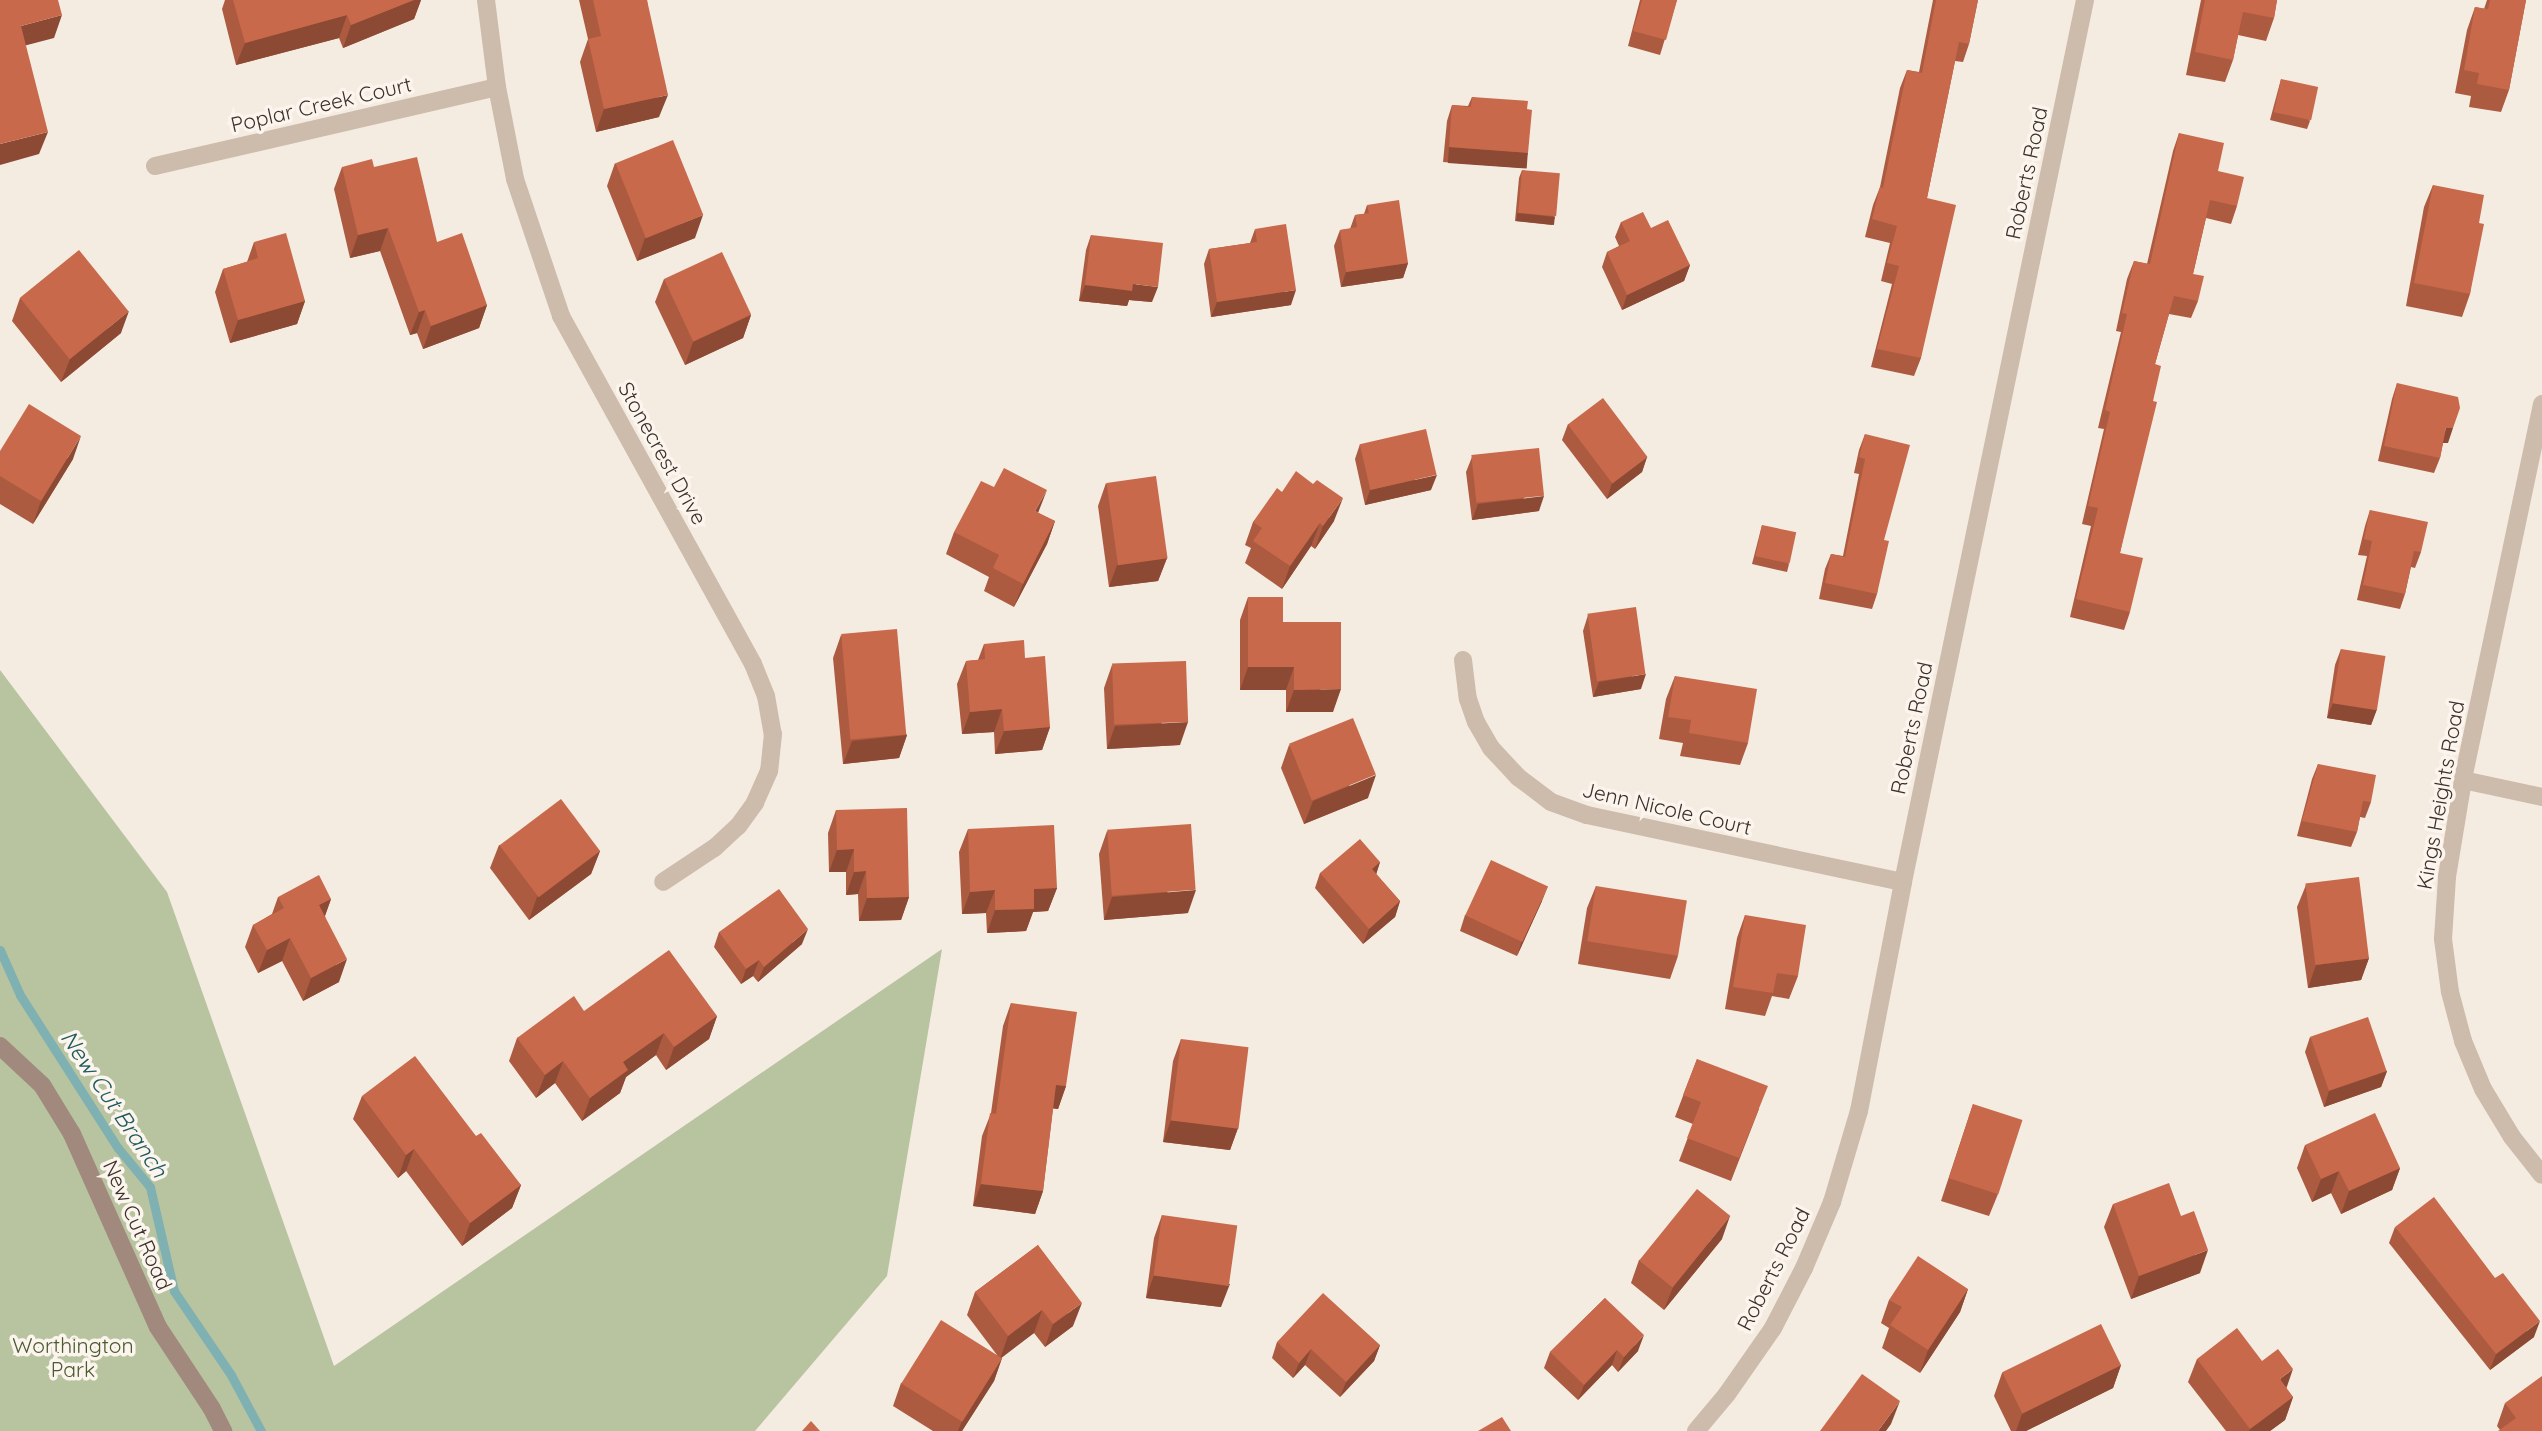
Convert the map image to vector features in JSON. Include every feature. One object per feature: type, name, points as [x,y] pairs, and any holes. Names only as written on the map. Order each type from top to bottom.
[{"type":"street","name":"Stonecrest Drive","points":[[486,0],[497,86],[515,179],[561,316],[753,664],[766,696],[773,734],[769,771],[755,803],[738,826],[714,848],[663,882]]},
{"type":"street","name":"Roberts Road","points":[[1696,1431],[1727,1394],[1773,1328],[1804,1268],[1832,1202],[1859,1111],[1902,882],[2085,0]]},
{"type":"street","name":"Poplar Creek Court","points":[[155,166],[497,86]]},
{"type":"street","name":"Kings Heights Road","points":[[2542,404],[2463,780],[2447,877],[2443,939],[2450,992],[2462,1041],[2483,1089],[2512,1137],[2542,1175]]},
{"type":"street","name":"Jenn Nicole Court","points":[[1463,660],[1468,699],[1476,722],[1491,748],[1518,777],[1551,802],[1587,815],[1902,882]]},
{"type":"street","points":[[2463,780],[2542,797]]},
{"type":"street","name":"New Cut Road","points":[[0,1046],[42,1085],[72,1134],[158,1327],[212,1409],[223,1431]]},
{"type":"green space","name":"Worthington Park","points":[[0,670],[167,892],[334,1366],[942,949],[887,1276],[755,1431],[0,1431]]},
{"type":"building","points":[[0,0],[58,0],[62,15],[21,26],[48,132],[0,144]]},
{"type":"building","points":[[233,0],[414,0],[351,25],[347,15],[245,43]]},
{"type":"building","points":[[593,0],[647,0],[668,95],[604,109],[588,39],[601,36]]},
{"type":"building","points":[[1642,0],[1677,0],[1666,40],[1633,31]]},
{"type":"building","points":[[1936,0],[1978,0],[1969,44],[1959,42],[1927,198],[1956,205],[1921,358],[1877,349],[1899,266],[1887,263],[1897,226],[1872,219],[1880,187],[1883,188],[1907,70],[1922,73]]},
{"type":"building","points":[[2205,0],[2277,0],[2274,18],[2243,12],[2233,60],[2195,52]]},
{"type":"building","points":[[2490,0],[2526,0],[2509,90],[2477,84],[2479,73],[2464,70],[2475,7],[2488,9]]},
{"type":"building","points":[[2281,79],[2318,87],[2311,120],[2274,112]]},
{"type":"building","points":[[1472,97],[1528,101],[1527,109],[1532,110],[1528,153],[1449,147],[1452,105],[1471,107]]},
{"type":"building","points":[[2179,133],[2224,143],[2218,171],[2244,177],[2237,206],[2210,200],[2193,274],[2204,276],[2198,301],[2174,296],[2155,364],[2161,366],[2153,401],[2157,402],[2120,553],[2143,558],[2130,612],[2076,599],[2098,508],[2088,506],[2110,412],[2105,410],[2127,314],[2122,313],[2134,261],[2150,264]]},
{"type":"building","points":[[673,140],[703,215],[646,238],[616,163]]},
{"type":"building","points":[[417,157],[437,242],[462,233],[487,305],[431,326],[425,310],[419,312],[388,228],[358,235],[342,167],[372,159],[374,167]]},
{"type":"building","points":[[1522,170],[1560,173],[1556,216],[1518,213]]},
{"type":"building","points":[[2433,185],[2484,195],[2479,223],[2484,224],[2470,294],[2414,283]]},
{"type":"building","points":[[1399,200],[1408,263],[1346,272],[1340,230],[1357,227],[1355,215],[1369,213],[1367,205]]},
{"type":"building","points":[[1643,212],[1651,228],[1668,220],[1690,265],[1627,295],[1607,252],[1630,241],[1621,222]]},
{"type":"building","points":[[1286,224],[1296,290],[1217,302],[1209,249],[1257,242],[1255,229]]},
{"type":"building","points":[[286,233],[305,301],[238,320],[223,269],[258,258],[254,242]]},
{"type":"building","points":[[1091,235],[1163,243],[1158,287],[1133,284],[1132,291],[1085,285]]},
{"type":"building","points":[[79,250],[129,311],[70,359],[20,298]]},
{"type":"building","points":[[722,252],[751,315],[693,342],[664,279]]},
{"type":"building","points":[[2397,383],[2458,397],[2460,408],[2453,428],[2446,428],[2440,458],[2384,446]]},
{"type":"building","points":[[1603,398],[1648,457],[1612,484],[1568,424]]},
{"type":"building","points":[[29,404],[81,436],[41,501],[0,476],[0,451]]},
{"type":"building","points":[[1426,429],[1437,475],[1370,490],[1360,444]]},
{"type":"building","points":[[1865,434],[1910,445],[1884,540],[1889,541],[1877,594],[1825,583],[1831,554],[1845,557],[1865,459],[1859,457]]},
{"type":"building","points":[[1539,448],[1544,496],[1476,503],[1471,455]]},
{"type":"building","points":[[1004,468],[1047,490],[1035,511],[1055,521],[1023,584],[993,568],[999,555],[954,532],[981,481],[994,487]]},
{"type":"building","points":[[1296,471],[1313,484],[1317,480],[1343,498],[1323,526],[1320,523],[1290,566],[1253,541],[1262,528],[1253,522],[1277,488],[1282,492]]},
{"type":"building","points":[[1156,476],[1168,558],[1118,565],[1106,483]]},
{"type":"building","points":[[2370,510],[2428,522],[2421,552],[2414,551],[2405,594],[2363,585],[2372,541],[2364,539]]},
{"type":"building","points":[[1762,525],[1796,532],[1790,564],[1755,556]]},
{"type":"building","points":[[1248,597],[1283,597],[1283,622],[1341,622],[1341,689],[1294,690],[1294,667],[1248,667]]},
{"type":"building","points":[[1636,607],[1645,674],[1597,681],[1587,614]]},
{"type":"building","points":[[897,629],[906,735],[850,739],[841,634]]},
{"type":"building","points":[[1024,640],[1025,658],[1045,656],[1050,727],[1004,731],[1002,709],[970,712],[966,661],[985,659],[984,644]]},
{"type":"building","points":[[2341,649],[2385,656],[2377,710],[2332,703]]},
{"type":"building","points":[[1186,661],[1188,722],[1114,725],[1112,664]]},
{"type":"building","points":[[1675,676],[1757,689],[1748,743],[1689,733],[1691,720],[1668,717]]},
{"type":"building","points":[[1353,718],[1376,775],[1312,800],[1289,744]]},
{"type":"building","points":[[2318,764],[2376,775],[2371,802],[2363,801],[2357,832],[2302,821]]},
{"type":"building","points":[[561,799],[600,851],[539,897],[500,845]]},
{"type":"building","points":[[907,808],[909,897],[867,898],[866,871],[854,872],[854,849],[837,850],[836,810]]},
{"type":"building","points":[[1191,824],[1196,890],[1112,896],[1107,830]]},
{"type":"building","points":[[1054,825],[1057,888],[1034,889],[1034,909],[995,910],[995,890],[970,892],[968,829]]},
{"type":"building","points":[[1360,839],[1380,862],[1372,869],[1400,901],[1369,929],[1320,873]]},
{"type":"building","points":[[1491,860],[1548,887],[1522,942],[1465,915]]},
{"type":"building","points":[[319,875],[331,899],[319,905],[347,959],[311,978],[290,938],[267,950],[253,925],[284,908],[278,897]]},
{"type":"building","points":[[2359,877],[2369,958],[2315,965],[2305,884]]},
{"type":"building","points":[[1596,886],[1687,900],[1678,956],[1587,941]]},
{"type":"building","points":[[779,889],[808,929],[764,967],[759,960],[746,969],[719,932]]},
{"type":"building","points":[[1745,915],[1806,925],[1798,976],[1777,973],[1773,993],[1733,987]]},
{"type":"building","points":[[669,950],[717,1016],[674,1047],[664,1033],[623,1062],[628,1070],[590,1098],[563,1061],[545,1075],[517,1038],[574,996],[584,1011]]},
{"type":"building","points":[[1011,1003],[1077,1012],[1066,1086],[1056,1085],[1043,1191],[981,1184],[990,1113],[996,1114]]},
{"type":"building","points":[[2368,1017],[2387,1071],[2329,1091],[2310,1037]]},
{"type":"building","points":[[1181,1039],[1248,1047],[1238,1129],[1171,1120]]},
{"type":"building","points":[[415,1056],[476,1136],[481,1133],[521,1185],[470,1223],[414,1149],[406,1155],[362,1096]]},
{"type":"building","points":[[1697,1059],[1768,1086],[1739,1158],[1687,1138],[1701,1102],[1683,1095]]},
{"type":"building","points":[[1973,1104],[2022,1120],[1998,1194],[1949,1178]]},
{"type":"building","points":[[2375,1113],[2400,1168],[2349,1191],[2339,1171],[2321,1179],[2305,1145]]},
{"type":"building","points":[[2169,1183],[2181,1216],[2194,1211],[2208,1250],[2139,1276],[2113,1204]]},
{"type":"building","points":[[1697,1189],[1730,1216],[1673,1288],[1639,1260]]},
{"type":"building","points":[[2434,1197],[2495,1278],[2503,1273],[2540,1321],[2496,1354],[2395,1227]]},
{"type":"building","points":[[1162,1215],[1237,1226],[1229,1286],[1154,1275]]},
{"type":"building","points":[[1038,1245],[1082,1303],[1053,1324],[1042,1310],[1008,1336],[975,1292]]},
{"type":"building","points":[[1918,1256],[1968,1289],[1928,1350],[1890,1325],[1902,1307],[1889,1300]]},
{"type":"building","points":[[1323,1293],[1380,1345],[1346,1382],[1311,1349],[1299,1363],[1277,1342]]},
{"type":"building","points":[[1605,1298],[1644,1335],[1624,1357],[1617,1350],[1584,1385],[1550,1352]]},
{"type":"building","points":[[941,1320],[1002,1358],[962,1422],[901,1384]]},
{"type":"building","points":[[2101,1324],[2121,1365],[2022,1414],[2002,1372]]},
{"type":"building","points":[[2237,1328],[2262,1361],[2278,1349],[2293,1369],[2280,1379],[2293,1397],[2250,1429],[2197,1359]]},
{"type":"building","points":[[1862,1374],[1900,1401],[1878,1431],[1820,1431]]},
{"type":"building","points":[[2542,1376],[2542,1431],[2498,1431],[2516,1418],[2505,1403]]},
{"type":"building","points":[[1502,1417],[1511,1431],[1478,1431]]},
{"type":"building","points":[[811,1421],[820,1431],[802,1431]]},
{"type":"waterway","name":"New Cut Branch","points":[[0,950],[20,995],[118,1148],[150,1187],[174,1291],[231,1375],[261,1431]]}]
